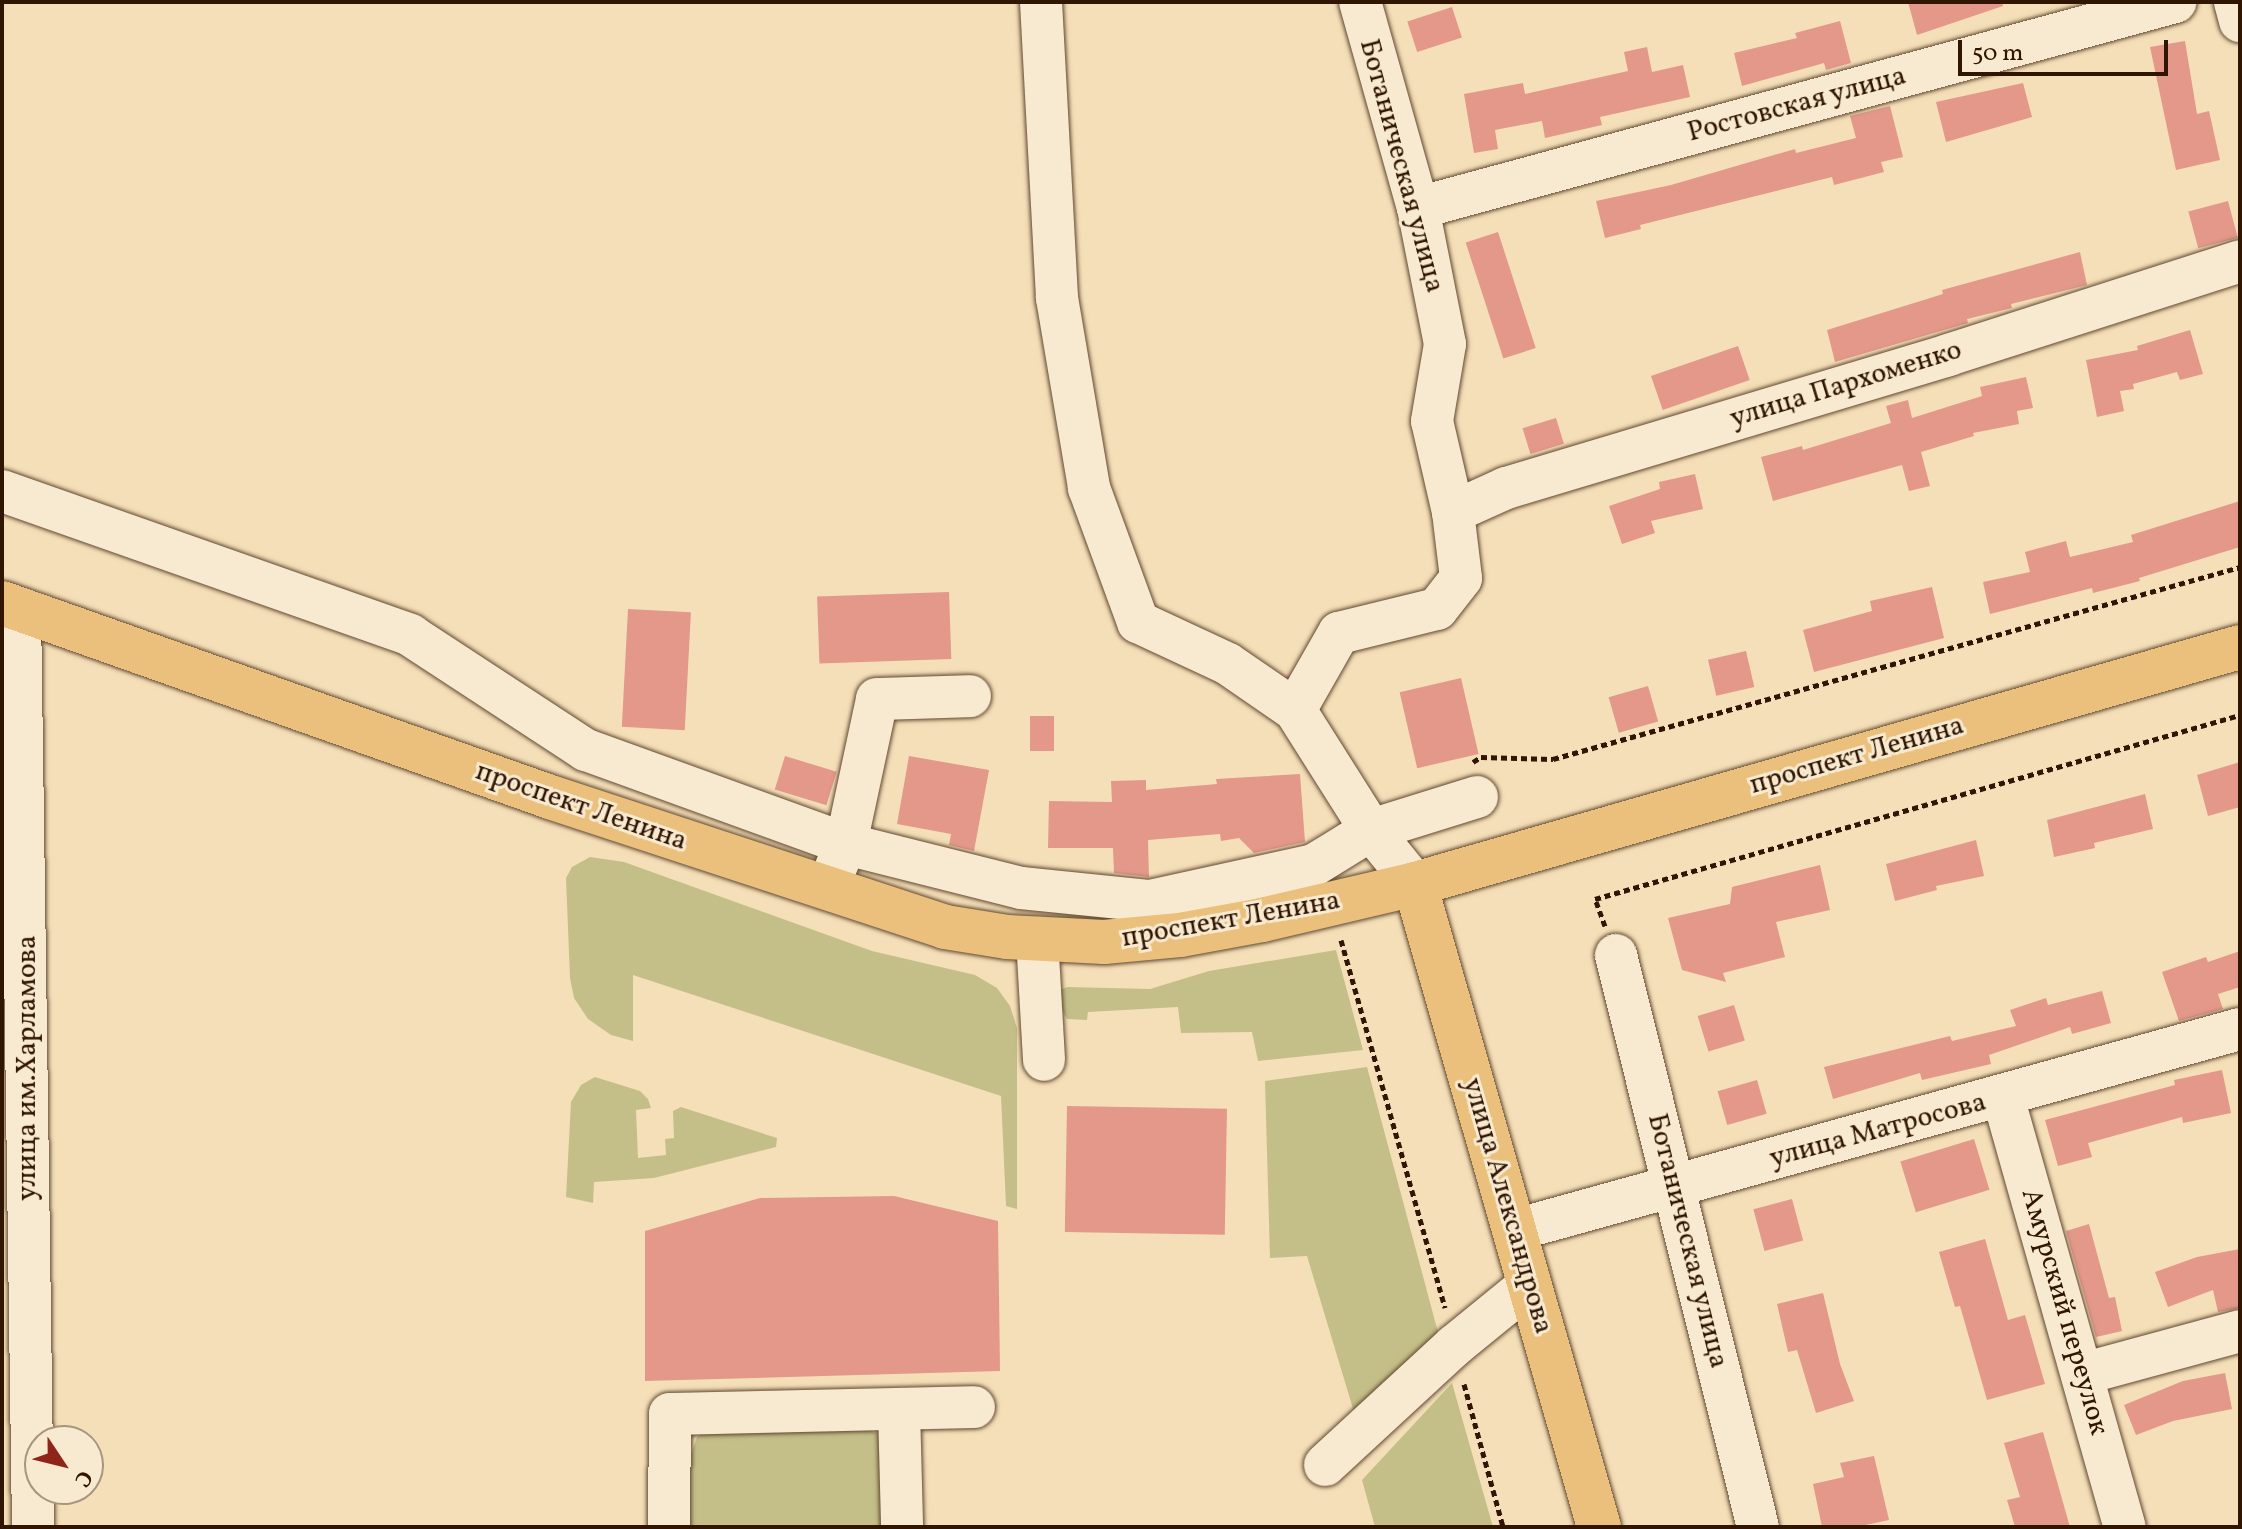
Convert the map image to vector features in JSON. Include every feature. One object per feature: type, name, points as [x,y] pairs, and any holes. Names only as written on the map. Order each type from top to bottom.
[{"type":"main road","name":"проспект Ленина","points":[[11,606],[550,797],[945,927],[1022,938],[1104,942],[1180,935],[1415,884],[2240,647]]},
{"type":"main road","name":"улица Александрова","points":[[1415,884],[1599,1527]]},
{"type":"street","points":[[1041,2],[1057,298],[1089,488],[1138,622],[1228,664],[1295,710],[1371,830],[1415,884]]},
{"type":"street","name":"Ботаническая улица","points":[[1295,710],[1339,633],[1437,609],[1461,578],[1453,512],[1432,421],[1445,344],[1418,208],[1360,2]]},
{"type":"street","name":"Ростовская улица","points":[[1418,208],[2175,2]]},
{"type":"street","points":[[2235,2],[2240,21]]},
{"type":"street","name":"улица Пархоменко","points":[[1453,512],[1506,488],[1948,355],[2240,261]]},
{"type":"street","points":[[2,491],[410,635],[586,750],[846,844],[1021,888],[1150,901],[1314,865],[1371,830],[1475,783]]},
{"type":"street","name":"улица им.Харламова","points":[[11,606],[16,1362],[33,1527]]},
{"type":"street","points":[[826,890],[846,844],[877,699],[970,696]]},
{"type":"street","points":[[1021,888],[1022,938],[1044,1060]]},
{"type":"street","name":"Ботаническая улица","points":[[1616,955],[1758,1527]]},
{"type":"street","name":"улица Матросова","points":[[1515,1230],[2240,1029]]},
{"type":"street","name":"Амурский переулок","points":[[2003,1097],[2125,1527]]},
{"type":"street","points":[[1325,1465],[1454,1346],[1530,1284]]},
{"type":"street","points":[[2082,1374],[2240,1331]]},
{"type":"street","points":[[669,1527],[670,1414],[974,1407]]},
{"type":"street","points":[[899,1409],[902,1527]]},
{"type":"path","points":[[1475,783],[1473,760],[1481,757],[1553,759],[2240,567]]},
{"type":"path","points":[[1595,899],[2240,715]]},
{"type":"path","points":[[1341,940],[1447,1317]]},
{"type":"path","points":[[1463,1382],[1503,1527]]},
{"type":"shaded area","points":[[590,857],[624,862],[872,951],[975,975],[997,988],[1010,1006],[1017,1028],[1017,1209],[1006,1206],[1001,1096],[633,975],[633,1041],[611,1035],[588,1019],[574,998],[570,978],[566,878],[572,867]]},
{"type":"shaded area","points":[[1336,950],[1363,1050],[1258,1061],[1252,1032],[1181,1033],[1178,1007],[1088,1012],[1087,1020],[1067,1019],[1057,1002],[1056,991],[1068,987],[1150,989],[1209,971]]},
{"type":"shaded area","points":[[1367,1067],[1439,1336],[1354,1412],[1307,1256],[1270,1258],[1265,1081]]},
{"type":"shaded area","points":[[595,1077],[640,1091],[648,1099],[651,1108],[636,1110],[638,1158],[666,1155],[665,1139],[674,1138],[673,1111],[681,1107],[777,1138],[776,1147],[654,1178],[594,1182],[593,1203],[566,1197],[571,1102],[581,1085]]},
{"type":"shaded area","points":[[1452,1383],[1493,1527],[1375,1527],[1362,1480]]},
{"type":"shaded area","points":[[721,1420],[855,1424],[883,1436],[892,1527],[688,1527],[689,1461],[697,1437]]},
{"type":"building","points":[[1908,2],[2002,2],[2003,6],[1917,35]]},
{"type":"building","points":[[1452,7],[1462,37],[1417,52],[1407,22]]},
{"type":"building","points":[[1840,21],[1851,63],[1826,70],[1824,63],[1742,86],[1734,53],[1797,38],[1795,33]]},
{"type":"building","points":[[2185,41],[2197,114],[2209,111],[2220,160],[2176,170],[2150,47]]},
{"type":"building","points":[[1647,47],[1652,72],[1683,65],[1690,97],[1600,117],[1602,125],[1545,138],[1542,121],[1495,130],[1498,149],[1474,153],[1464,94],[1523,83],[1525,94],[1628,71],[1624,52]]},
{"type":"building","points":[[2023,83],[2032,117],[1946,142],[1936,102]]},
{"type":"building","points":[[1890,106],[1903,157],[1881,162],[1884,172],[1834,185],[1832,177],[1640,225],[1641,229],[1605,238],[1596,201],[1671,185],[1795,149],[1796,153],[1856,138],[1850,116]]},
{"type":"building","points":[[2228,201],[2238,238],[2198,248],[2188,212]]},
{"type":"building","points":[[1498,232],[1536,348],[1503,359],[1466,243]]},
{"type":"building","points":[[2080,252],[2087,285],[2011,304],[2012,308],[1967,319],[1968,323],[1835,362],[1827,330],[1943,294],[1942,290]]},
{"type":"building","points":[[2190,330],[2203,374],[2180,380],[2177,372],[2133,384],[2134,389],[2120,391],[2124,411],[2097,417],[2086,360],[2138,350],[2137,346]]},
{"type":"building","points":[[1738,346],[1750,380],[1663,410],[1651,376]]},
{"type":"building","points":[[2026,377],[2033,408],[2017,411],[2019,424],[1973,433],[1974,436],[1921,452],[1930,486],[1909,491],[1902,465],[1773,501],[1761,457],[1802,446],[1803,450],[1891,423],[1886,406],[1908,400],[1912,418],[1982,396],[1980,387]]},
{"type":"building","points":[[1556,418],[1564,444],[1530,454],[1523,428]]},
{"type":"building","points":[[1695,474],[1703,509],[1651,521],[1655,533],[1622,544],[1609,506],[1660,489],[1659,482]]},
{"type":"building","points":[[2240,501],[2240,547],[2139,578],[2140,581],[2093,593],[2092,588],[1990,614],[1983,582],[2030,572],[2025,552],[2066,541],[2070,557],[2133,542],[2131,535]]},
{"type":"building","points":[[1932,587],[1944,638],[1814,672],[1803,630],[1872,611],[1870,601]]},
{"type":"building","points":[[949,592],[951,659],[819,664],[817,597]]},
{"type":"building","points":[[628,609],[691,612],[685,730],[622,727]]},
{"type":"building","points":[[1746,651],[1754,687],[1716,696],[1708,660]]},
{"type":"building","points":[[1461,678],[1479,754],[1417,768],[1400,692]]},
{"type":"building","points":[[1648,686],[1658,722],[1619,733],[1609,697]]},
{"type":"building","points":[[1030,716],[1054,716],[1054,751],[1030,751]]},
{"type":"building","points":[[785,756],[837,772],[826,805],[775,789]]},
{"type":"building","points":[[909,756],[989,770],[974,851],[949,845],[951,834],[897,824]]},
{"type":"building","points":[[2240,762],[2240,807],[2208,816],[2197,775]]},
{"type":"building","points":[[1300,774],[1305,842],[1254,853],[1239,838],[1221,841],[1220,834],[1148,840],[1149,877],[1114,873],[1113,848],[1048,848],[1049,801],[1112,802],[1111,781],[1146,780],[1146,790],[1217,784],[1216,779]]},
{"type":"building","points":[[2145,794],[2153,829],[2094,843],[2095,848],[2054,857],[2047,820]]},
{"type":"building","points":[[1976,840],[1984,876],[1936,886],[1937,890],[1895,901],[1886,864]]},
{"type":"building","points":[[1820,865],[1830,910],[1776,922],[1785,957],[1723,973],[1726,982],[1682,970],[1668,918],[1730,904],[1732,887]]},
{"type":"building","points":[[2240,951],[2240,987],[2218,994],[2223,1009],[2179,1021],[2162,972],[2206,957],[2208,962]]},
{"type":"building","points":[[2102,991],[2111,1023],[2072,1034],[2070,1027],[1989,1055],[1991,1064],[1922,1080],[1920,1073],[1833,1099],[1824,1067],[1950,1036],[1952,1041],[2016,1026],[2010,1010],[2046,998],[2048,1005]]},
{"type":"building","points":[[1734,1005],[1745,1040],[1708,1051],[1698,1016]]},
{"type":"building","points":[[2222,1070],[2231,1113],[2183,1123],[2182,1117],[2088,1143],[2092,1157],[2058,1166],[2045,1120],[2175,1085],[2174,1080]]},
{"type":"building","points":[[1757,1080],[1767,1114],[1727,1125],[1718,1091]]},
{"type":"building","points":[[1067,1106],[1227,1109],[1225,1235],[1065,1232]]},
{"type":"building","points":[[1974,1139],[1989,1190],[1916,1212],[1900,1162]]},
{"type":"building","points":[[894,1196],[998,1221],[1000,1371],[645,1381],[645,1231],[760,1198]]},
{"type":"building","points":[[1792,1199],[1803,1241],[1764,1251],[1753,1209]]},
{"type":"building","points":[[2089,1224],[2109,1298],[2115,1297],[2122,1331],[2096,1337],[2066,1231]]},
{"type":"building","points":[[1985,1239],[2008,1320],[2025,1315],[2045,1384],[1987,1400],[1960,1306],[1955,1307],[1939,1252]]},
{"type":"building","points":[[2240,1249],[2240,1308],[2218,1312],[2213,1290],[2168,1307],[2155,1272],[2197,1257]]},
{"type":"building","points":[[1823,1293],[1840,1364],[1854,1401],[1816,1413],[1797,1350],[1788,1352],[1777,1304]]},
{"type":"building","points":[[2225,1373],[2232,1409],[2173,1421],[2136,1435],[2124,1405],[2183,1381]]},
{"type":"building","points":[[2043,1432],[2070,1527],[2015,1527],[2007,1500],[2020,1497],[2004,1443]]},
{"type":"building","points":[[1874,1456],[1889,1520],[1856,1527],[1822,1527],[1813,1484],[1844,1477],[1840,1463]]}]
